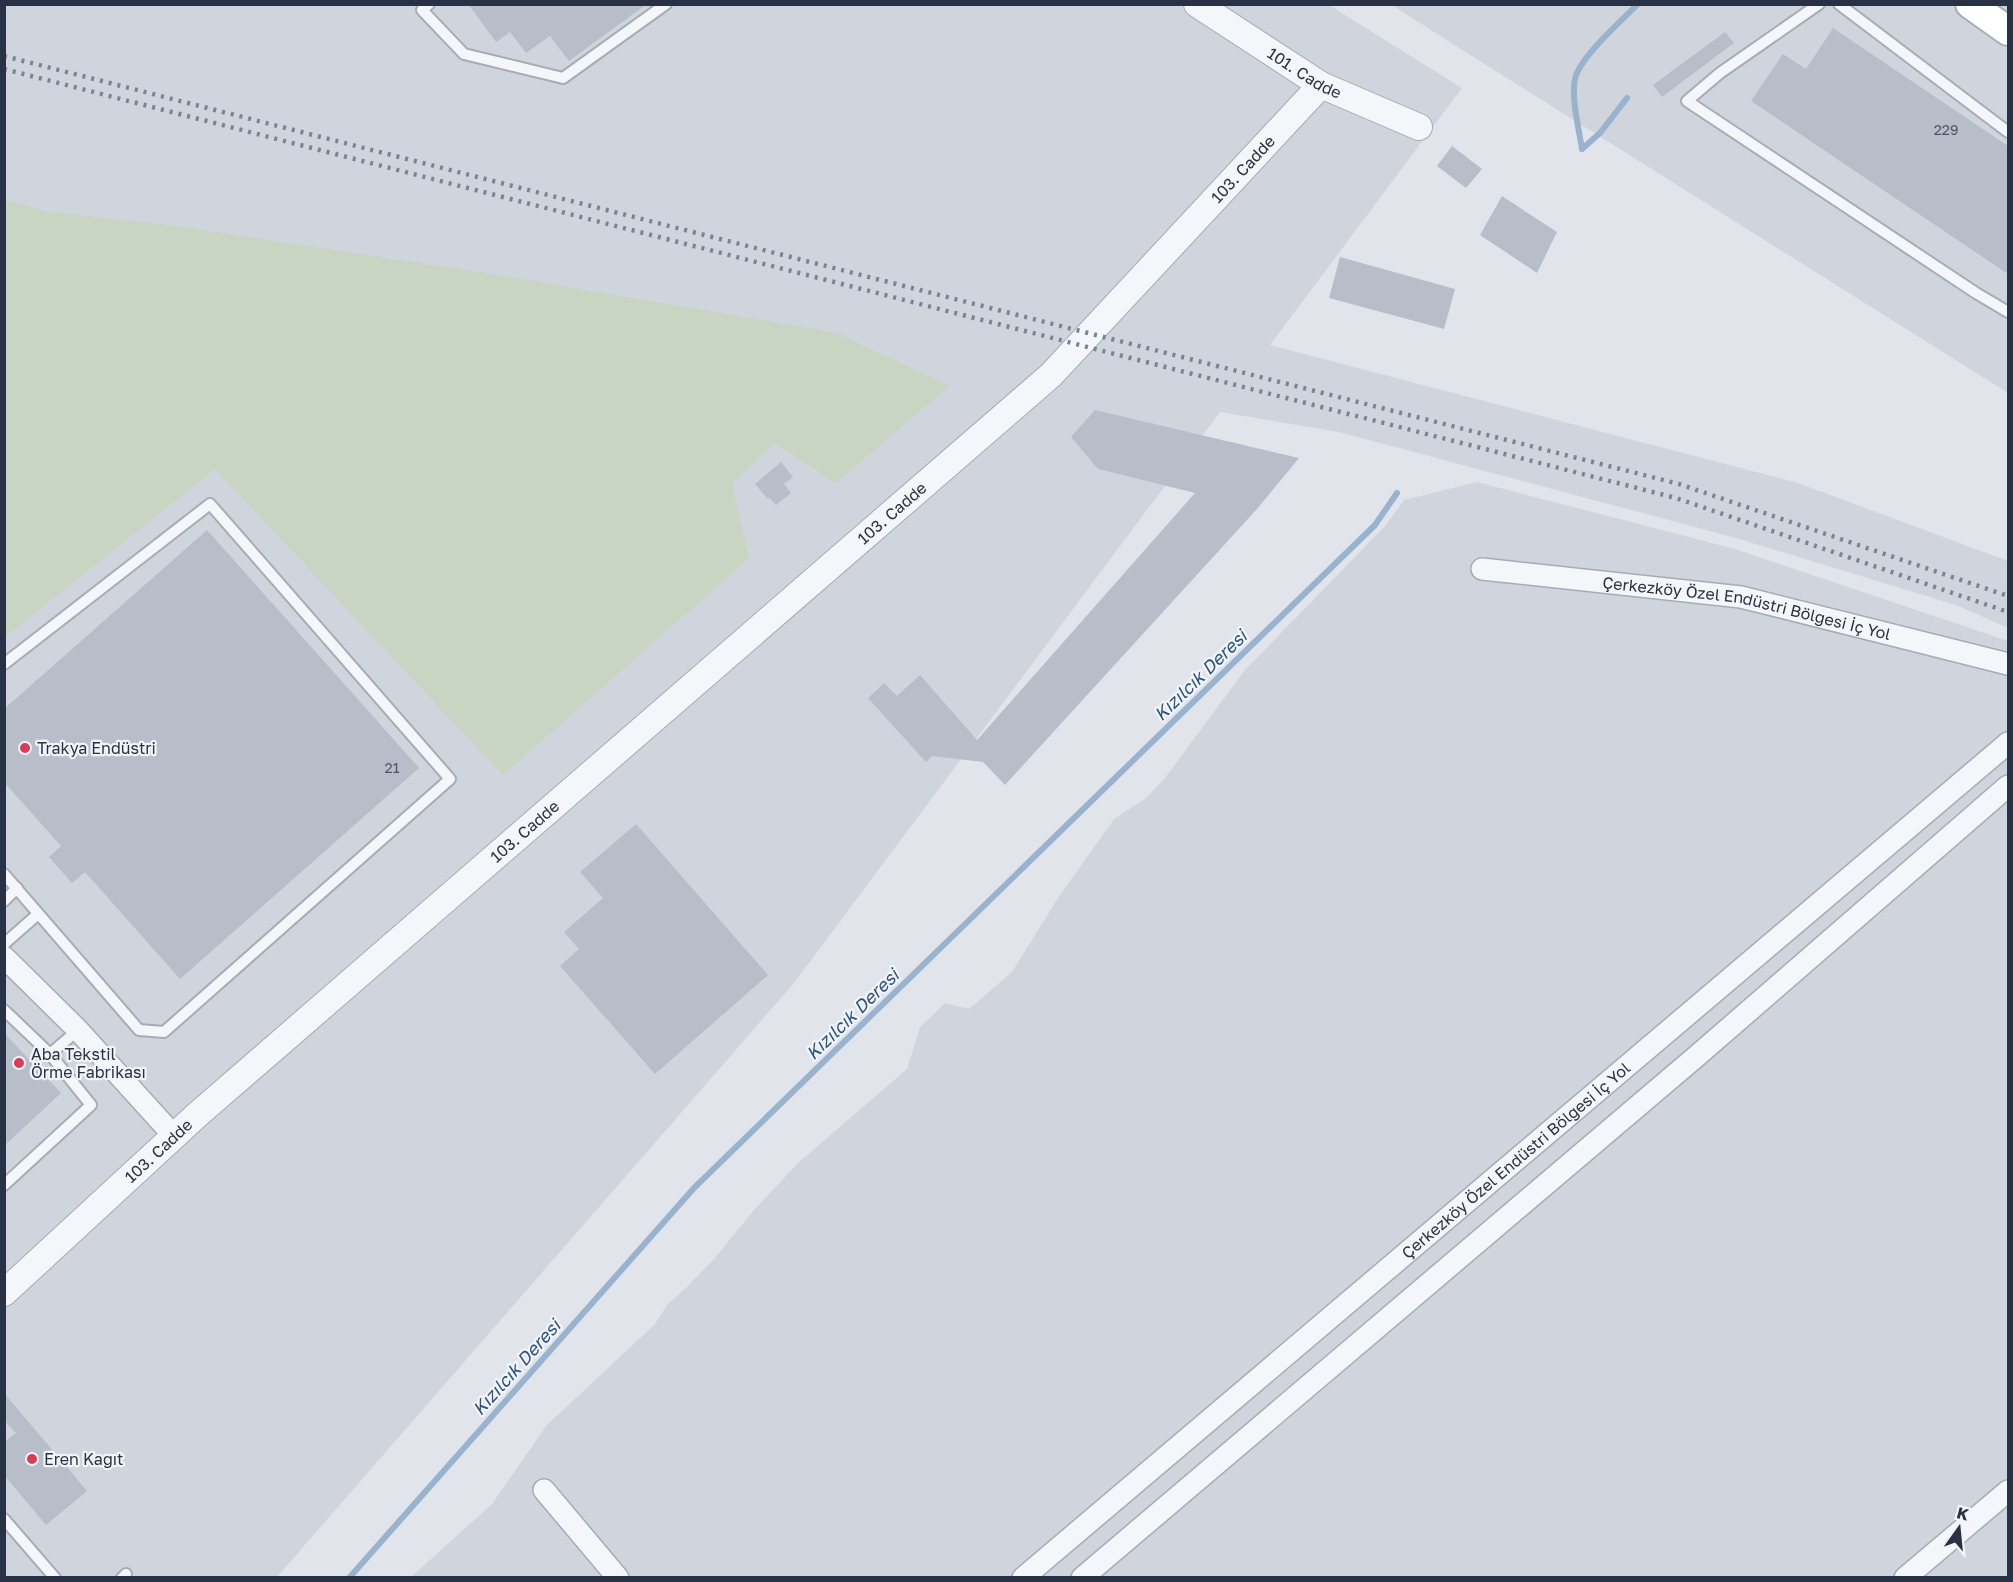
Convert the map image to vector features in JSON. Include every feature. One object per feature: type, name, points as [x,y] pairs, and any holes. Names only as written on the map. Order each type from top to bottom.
[{"type":"main road","points":[[1970,4],[2008,31]]},
{"type":"street","name":"101. Cadde","points":[[1197,4],[1321,85],[1419,127]]},
{"type":"street","name":"103. Cadde","points":[[4,1293],[174,1136],[1051,375],[1321,85]]},
{"type":"street","name":"Çerkezköy Özel Endüstri Bölgesi İç Yol","points":[[1482,569],[1741,597],[2008,664]]},
{"type":"street","name":"Çerkezköy Özel Endüstri Bölgesi İç Yol","points":[[1023,1578],[2008,743]]},
{"type":"street","points":[[1082,1578],[1698,1055],[2008,786]]},
{"type":"street","points":[[4,957],[78,1030],[174,1136]]},
{"type":"street","points":[[544,1490],[618,1578]]},
{"type":"street","points":[[1905,1578],[2008,1491]]},
{"type":"lane","points":[[429,4],[422,10],[464,54],[563,78],[666,4]]},
{"type":"lane","points":[[1819,4],[1720,73],[1688,101],[2008,312]]},
{"type":"lane","points":[[1839,4],[2008,132]]},
{"type":"lane","points":[[4,664],[210,504],[450,779],[164,1032],[139,1030],[4,874]]},
{"type":"lane","points":[[4,902],[17,888]]},
{"type":"lane","points":[[4,944],[38,914]]},
{"type":"lane","points":[[4,1010],[50,1054],[92,1105],[4,1185]]},
{"type":"lane","points":[[50,1054],[78,1030]]},
{"type":"lane","points":[[4,1519],[55,1578]]},
{"type":"shaded area","points":[[5,5],[1329,5],[1462,88],[1270,345],[1798,483],[2008,561],[2008,628],[1956,605],[1736,538],[1339,432],[1220,412],[794,983],[277,1577],[5,1578]]},
{"type":"shaded area","points":[[1392,5],[2008,5],[2008,393],[1437,34]]},
{"type":"shaded area","points":[[1477,482],[1735,549],[2008,641],[2008,1577],[410,1578],[492,1504],[547,1425],[655,1324],[668,1304],[714,1259],[755,1209],[798,1163],[907,1069],[920,1027],[945,1003],[969,1009],[1012,972],[1058,898],[1114,819],[1146,798],[1165,778],[1245,670],[1385,526],[1404,500]]},
{"type":"green space","points":[[5,200],[49,212],[175,226],[492,274],[837,333],[949,386],[836,483],[775,443],[732,484],[749,558],[503,775],[215,469],[5,637]]},
{"type":"building","points":[[468,4],[647,4],[569,61],[550,36],[526,53],[510,32],[496,42]]},
{"type":"building","points":[[1833,28],[2008,146],[2008,274],[1751,101],[1783,54],[1806,69]]},
{"type":"building","points":[[1725,32],[1734,43],[1662,97],[1653,85]]},
{"type":"building","points":[[1452,146],[1482,169],[1466,188],[1437,166]]},
{"type":"building","points":[[1502,196],[1557,232],[1537,273],[1480,235]]},
{"type":"building","points":[[1340,257],[1455,289],[1444,329],[1329,298]]},
{"type":"building","points":[[1095,410],[1299,458],[1257,509],[1005,785],[983,762],[932,756],[926,762],[868,698],[884,683],[897,696],[920,675],[977,740],[1195,493],[1098,469],[1071,437]]},
{"type":"building","points":[[781,462],[793,477],[784,484],[791,493],[776,505],[755,484]]},
{"type":"building","points":[[207,530],[419,768],[180,979],[85,872],[72,883],[49,857],[61,846],[4,782],[4,709]]},
{"type":"building","points":[[636,824],[768,975],[655,1074],[560,966],[579,949],[564,932],[603,898],[580,872]]},
{"type":"building","name":"Aba Tekstil Örme Fabrikası","points":[[4,1033],[61,1093],[4,1146]]},
{"type":"building","name":"Eren Kağıt","points":[[4,1393],[87,1491],[46,1525],[4,1475],[4,1442],[16,1433],[4,1420]]},
{"type":"waterway","points":[[1582,149],[1574,96],[1578,70],[1602,40],[1638,4]]},
{"type":"waterway","name":"Kızılcık Deresi","points":[[1582,149],[1600,133],[1627,98]]},
{"type":"waterway","name":"Kızılcık Deresi","points":[[349,1578],[694,1188],[1375,525],[1397,493]]},
{"type":"railway","points":[[4,56],[1679,484],[2008,596]]},
{"type":"railway","points":[[4,69],[1676,498],[2008,612]]},
{"type":"place","name":"Trakya Endüstri","points":[[25,748]]},
{"type":"place","name":"Aba Tekstil Örme Fabrikası","points":[[19,1063]]},
{"type":"place","name":"Eren Kağıt","points":[[32,1459]]}]
